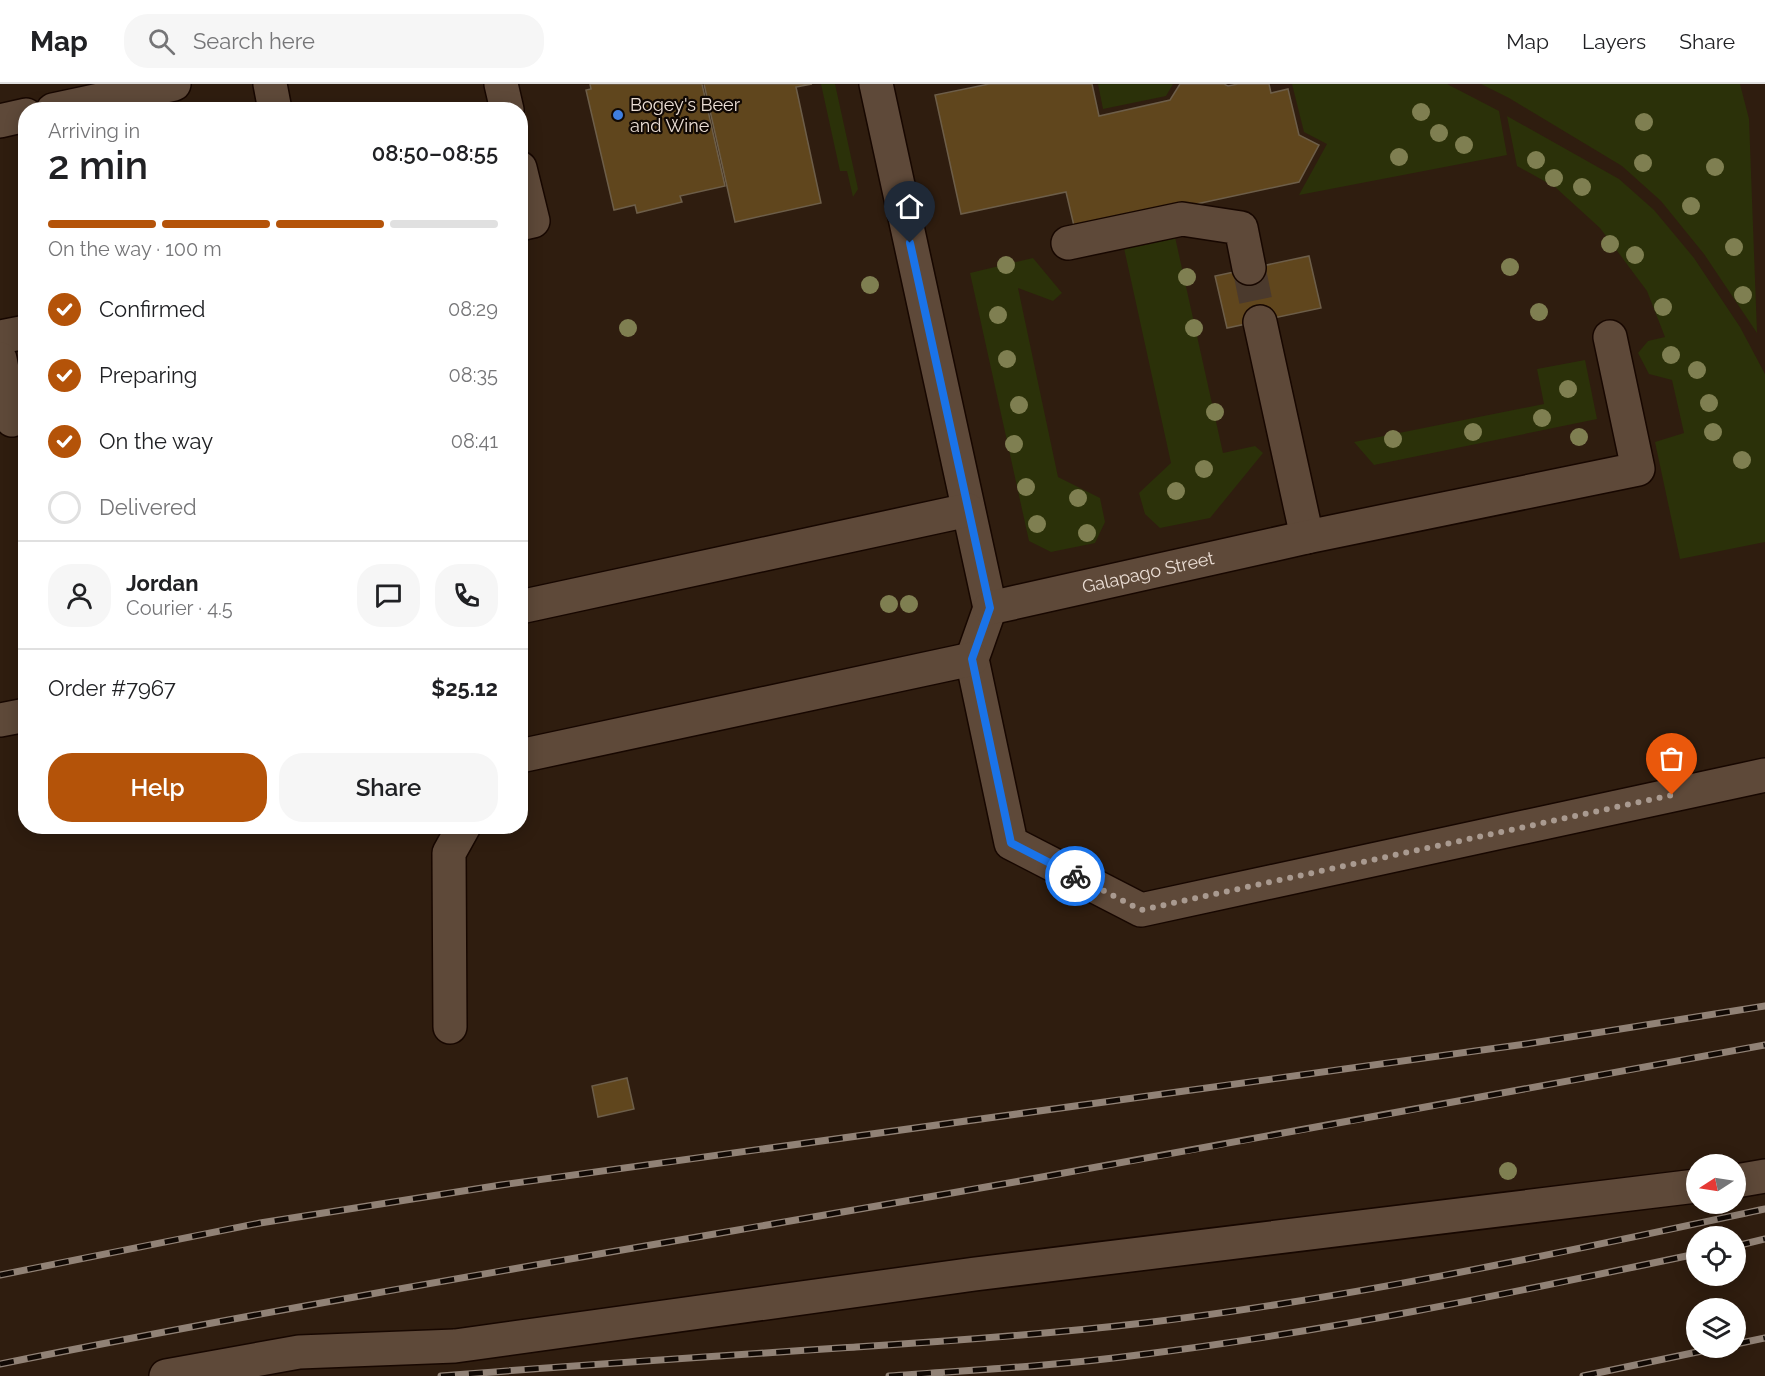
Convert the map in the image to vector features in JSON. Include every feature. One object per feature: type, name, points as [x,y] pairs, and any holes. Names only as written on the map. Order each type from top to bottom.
[{"type":"street","points":[[90,102],[174,84]]},
{"type":"street","points":[[270,84],[273,102]]},
{"type":"street","points":[[501,84],[505,102]]},
{"type":"street","points":[[876,84],[990,608],[972,659],[1011,843],[1141,910],[1765,775]]},
{"type":"street","points":[[0,121],[18,117]]},
{"type":"street","points":[[528,201],[533,221],[528,222]]},
{"type":"street","points":[[1068,243],[1182,219],[1240,228],[1249,268]]},
{"type":"street","points":[[1260,322],[1307,537]]},
{"type":"street","points":[[0,337],[18,334]]},
{"type":"street","name":"Galapago Street","points":[[990,608],[1307,537],[1638,469],[1610,337]]},
{"type":"street","points":[[0,359],[12,420]]},
{"type":"street","points":[[528,605],[968,510]]},
{"type":"street","points":[[528,754],[972,659]]},
{"type":"street","points":[[0,720],[18,717]]},
{"type":"street","points":[[450,1027],[449,853],[460,834]]},
{"type":"street","points":[[1746,1179],[1765,1176]]},
{"type":"street","points":[[166,1376],[299,1352],[455,1346],[975,1274],[1686,1187]]},
{"type":"green space","points":[[821,84],[835,84],[858,189],[853,197],[847,171],[840,171]]},
{"type":"green space","points":[[1098,84],[1173,84],[1166,96],[1103,109]]},
{"type":"green space","points":[[1292,84],[1447,84],[1499,111],[1507,155],[1299,195],[1327,144],[1304,132]]},
{"type":"green space","points":[[1481,84],[1740,84],[1749,119],[1757,333],[1704,254],[1661,201],[1622,166],[1509,98]]},
{"type":"green space","points":[[1507,116],[1619,179],[1654,210],[1694,258],[1740,327],[1765,374],[1765,542],[1680,559],[1655,442],[1684,433],[1672,380],[1649,374],[1638,353],[1648,341],[1665,337],[1647,291],[1600,228],[1555,187],[1517,166]]},
{"type":"green space","points":[[1173,228],[1223,453],[1255,446],[1263,453],[1210,518],[1160,528],[1145,514],[1139,493],[1171,463],[1122,239]]},
{"type":"green space","points":[[1033,258],[1062,293],[1053,301],[1018,288],[1058,477],[1100,498],[1105,522],[1095,543],[1051,552],[1029,541],[970,273]]},
{"type":"green space","points":[[1585,360],[1597,419],[1374,465],[1354,442],[1544,404],[1537,369]]},
{"type":"building","points":[[590,84],[702,84],[725,186],[680,196],[682,202],[637,213],[635,205],[614,210],[586,90],[591,89]]},
{"type":"building","points":[[704,84],[812,84],[796,87],[821,203],[735,222]]},
{"type":"building","points":[[989,84],[1092,84],[1099,116],[1170,100],[1180,84],[1224,84],[1228,86],[1269,84],[1271,93],[1288,89],[1299,135],[1319,145],[1299,182],[1075,230],[1066,192],[961,214],[935,95]]},
{"type":"building","points":[[1309,256],[1321,308],[1227,328],[1215,276]]},
{"type":"building","points":[[627,1078],[634,1109],[598,1117],[592,1086]]},
{"type":"tunnel","points":[[1249,268],[1260,322]]},
{"type":"railway","points":[[0,1275],[260,1223],[501,1185],[1526,1044],[1765,1006]]},
{"type":"railway","points":[[0,1364],[382,1292],[1113,1164],[1765,1045]]},
{"type":"railway","points":[[441,1376],[964,1340],[1144,1323],[1378,1288],[1765,1209]]},
{"type":"railway","points":[[1746,1244],[1765,1239]]},
{"type":"railway","points":[[889,1376],[1076,1362],[1208,1346],[1418,1310],[1686,1256]]},
{"type":"railway","points":[[1746,1342],[1765,1338]]},
{"type":"railway","points":[[1583,1376],[1686,1354]]},
{"type":"way so far","points":[[1075,876],[1141,910],[1672,795]]},
{"type":"place","name":"Bogey's Beer and Wine","points":[[618,115]]},
{"type":"route","points":[[910,243],[990,608],[972,659],[1011,843],[1075,876]]}]
